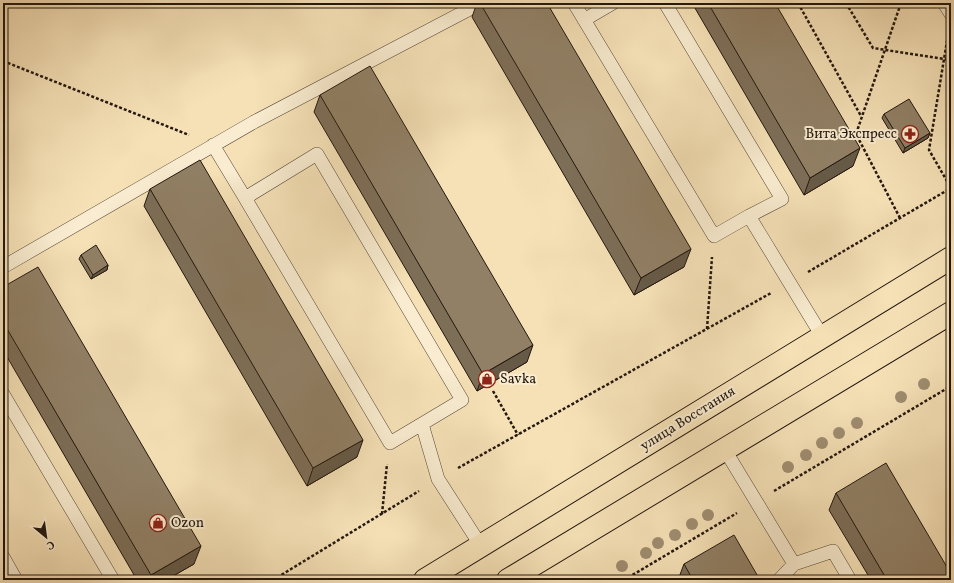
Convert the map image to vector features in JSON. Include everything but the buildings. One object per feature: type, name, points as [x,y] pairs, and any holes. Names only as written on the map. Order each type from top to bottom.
[{"type":"main road","name":"улица Восстания","points":[[425,580],[951,258]]},
{"type":"main road","points":[[508,580],[951,313]]},
{"type":"lane","points":[[3,267],[254,122],[481,3]]},
{"type":"lane","points":[[574,3],[714,236],[782,199],[665,3]]},
{"type":"lane","points":[[584,20],[613,3]]},
{"type":"lane","points":[[944,3],[951,14]]},
{"type":"lane","points":[[213,145],[390,444],[462,400],[317,154],[245,198]]},
{"type":"lane","points":[[750,216],[822,336]]},
{"type":"lane","points":[[3,394],[113,580]]},
{"type":"lane","points":[[422,424],[438,480],[481,546]]},
{"type":"lane","points":[[725,450],[794,564]]},
{"type":"lane","points":[[780,580],[794,564],[833,551],[850,580]]},
{"type":"lane","points":[[3,557],[16,580]]},
{"type":"path","points":[[798,3],[862,117]]},
{"type":"path","points":[[846,3],[873,48],[951,60]]},
{"type":"path","points":[[900,218],[856,134],[901,3]]},
{"type":"path","points":[[273,580],[438,480],[790,282],[951,188],[928,150],[949,32]]},
{"type":"path","points":[[3,61],[213,145]]},
{"type":"path","points":[[707,329],[714,236]]},
{"type":"path","points":[[624,580],[951,386]]},
{"type":"path","points":[[493,391],[518,434]]},
{"type":"path","points":[[382,514],[390,444]]},
{"type":"place","name":"Вита Экспресс","points":[[910,134]]},
{"type":"place","name":"Savka","points":[[487,379]]},
{"type":"place","name":"Ozon","points":[[158,523]]}]
